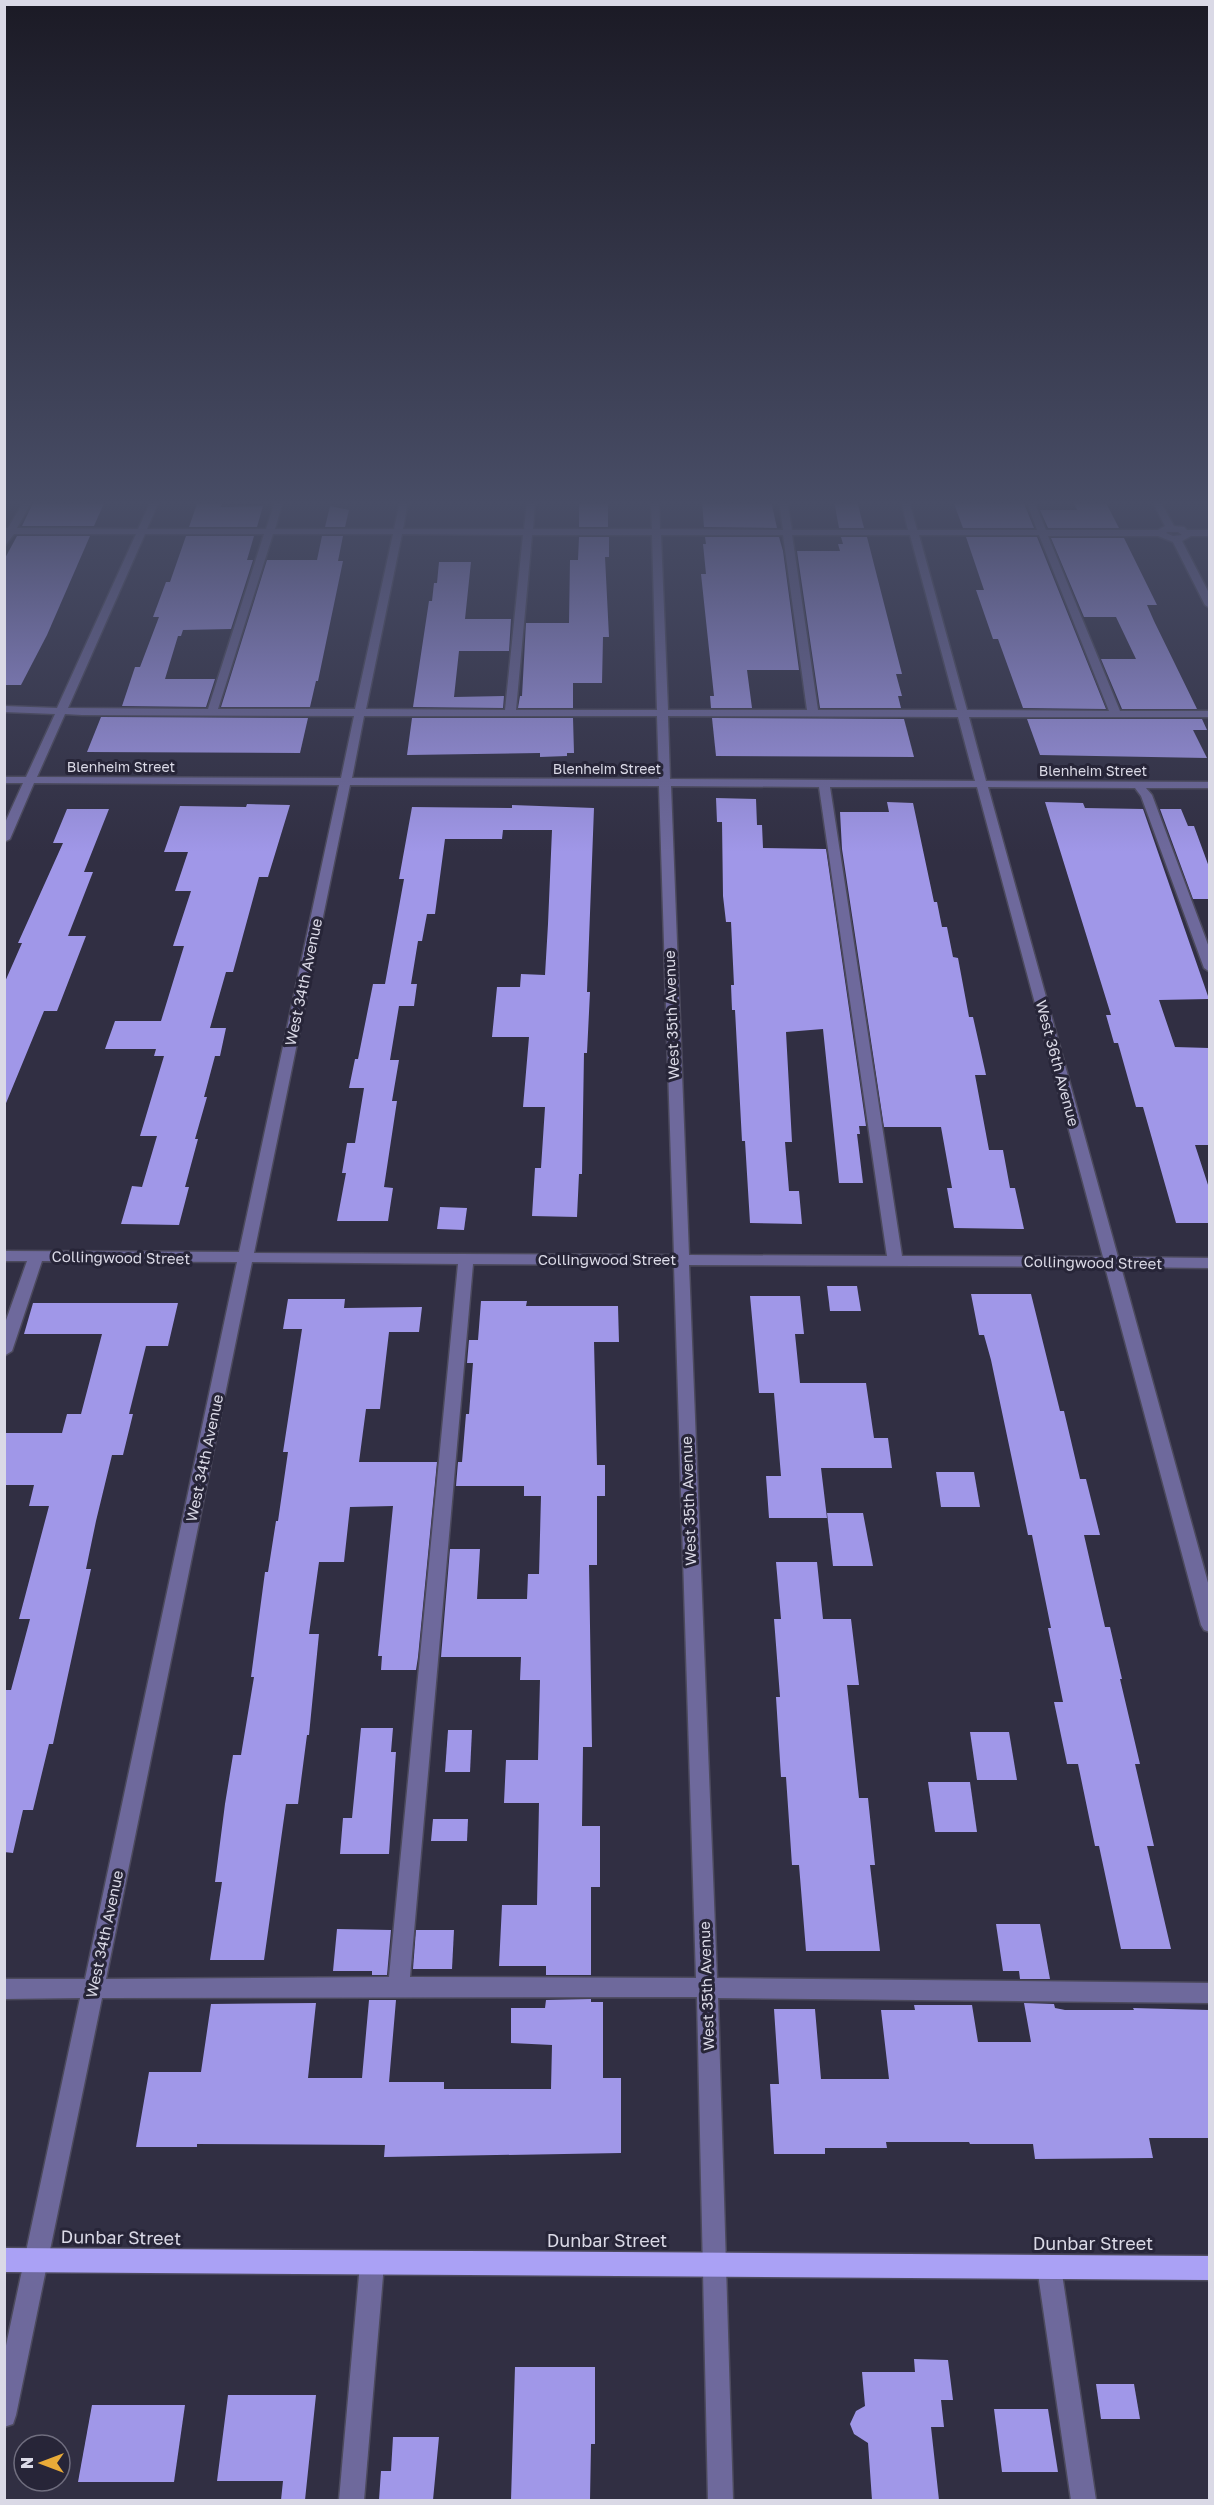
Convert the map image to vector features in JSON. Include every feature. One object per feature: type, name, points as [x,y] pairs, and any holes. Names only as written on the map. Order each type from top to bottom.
[{"type":"main road","name":"Dunbar Street","points":[[4,2260],[1209,2268]]},
{"type":"street","points":[[4,839],[103,618]]},
{"type":"street","points":[[212,712],[242,618]]},
{"type":"street","name":"West 34th Avenue","points":[[4,2415],[380,618]]},
{"type":"street","points":[[510,713],[519,618]]},
{"type":"street","name":"West 35th Avenue","points":[[658,618],[707,1988],[721,2500]]},
{"type":"street","points":[[800,618],[813,715]]},
{"type":"street","name":"West 36th Avenue","points":[[937,618],[1209,1625]]},
{"type":"street","points":[[1077,618],[1116,714]]},
{"type":"street","points":[[4,709],[813,715],[1209,714]]},
{"type":"street","name":"Blenheim Street","points":[[4,780],[1209,785]]},
{"type":"street","points":[[824,784],[895,1260]]},
{"type":"street","points":[[1138,785],[1146,795],[1209,968]]},
{"type":"street","name":"Collingwood Street","points":[[4,1256],[1209,1263]]},
{"type":"street","points":[[4,1350],[36,1256]]},
{"type":"street","points":[[399,1986],[466,1258]]},
{"type":"street","points":[[4,1989],[399,1986],[1209,1993]]},
{"type":"street","points":[[351,2500],[372,2264]]},
{"type":"street","points":[[1049,2267],[1084,2500]]},
{"type":"building","points":[[4,618],[54,618],[21,685],[4,685]]},
{"type":"building","points":[[159,618],[235,618],[231,629],[183,630],[181,636],[178,636],[165,679],[215,679],[206,707],[122,706],[135,667],[140,667]]},
{"type":"building","points":[[249,618],[331,618],[310,707],[221,707]]},
{"type":"building","points":[[426,618],[511,619],[509,651],[459,651],[454,697],[504,696],[503,708],[413,707]]},
{"type":"building","points":[[569,618],[608,618],[609,637],[603,637],[602,683],[573,683],[573,708],[518,708],[520,696],[522,696],[526,623],[569,623]]},
{"type":"building","points":[[706,618],[792,618],[799,670],[747,670],[752,708],[711,708],[710,696],[714,696]]},
{"type":"building","points":[[807,618],[888,618],[902,674],[896,674],[902,696],[898,696],[901,708],[820,708]]},
{"type":"building","points":[[986,618],[1069,618],[1106,709],[1023,708],[998,639],[993,639]]},
{"type":"building","points":[[1116,618],[1153,618],[1197,709],[1122,709],[1101,659],[1136,659]]},
{"type":"building","points":[[101,717],[308,718],[300,753],[87,752]]},
{"type":"building","points":[[412,718],[573,718],[574,753],[567,753],[567,756],[540,757],[540,753],[407,755]]},
{"type":"building","points":[[712,718],[904,719],[914,757],[716,756]]},
{"type":"building","points":[[1027,719],[1202,719],[1207,730],[1193,730],[1207,758],[1040,755]]},
{"type":"building","points":[[716,798],[756,799],[757,825],[762,825],[763,848],[826,849],[866,1126],[859,1126],[860,1134],[857,1134],[863,1183],[839,1183],[823,1029],[786,1032],[792,1142],[785,1142],[789,1191],[799,1191],[802,1224],[750,1223],[745,1141],[742,1141],[735,1010],[732,1010],[731,985],[734,985],[731,922],[726,922],[723,896],[722,822],[717,822]]},
{"type":"building","points":[[887,802],[913,803],[934,902],[937,902],[942,927],[947,927],[953,957],[958,958],[969,1017],[973,1017],[986,1075],[975,1075],[989,1150],[1003,1150],[1010,1188],[1015,1188],[1024,1229],[954,1228],[947,1188],[952,1188],[941,1127],[884,1127],[842,849],[840,812],[889,812]]},
{"type":"building","points":[[1045,802],[1083,803],[1085,808],[1143,809],[1209,999],[1159,1000],[1175,1047],[1209,1048],[1209,1145],[1195,1145],[1209,1188],[1209,1223],[1176,1223],[1143,1107],[1136,1107],[1118,1043],[1114,1043],[1106,1015],[1111,1015]]},
{"type":"building","points":[[247,804],[290,805],[268,877],[259,877],[233,972],[226,972],[210,1028],[226,1028],[220,1056],[215,1056],[204,1097],[207,1097],[195,1139],[198,1139],[185,1187],[189,1187],[179,1225],[121,1224],[132,1186],[142,1187],[157,1136],[140,1136],[164,1056],[154,1056],[156,1049],[105,1049],[115,1021],[161,1021],[184,946],[173,946],[191,891],[175,891],[188,852],[164,852],[180,806],[246,807]]},
{"type":"building","points":[[512,805],[594,808],[587,992],[590,992],[587,1053],[584,1053],[582,1174],[579,1174],[577,1217],[532,1216],[535,1168],[541,1168],[545,1107],[523,1107],[529,1037],[492,1037],[497,987],[520,987],[521,974],[545,975],[548,924],[552,830],[503,830],[502,839],[445,839],[435,914],[427,914],[422,941],[418,941],[411,984],[417,984],[414,1006],[399,1006],[390,1060],[399,1060],[392,1101],[397,1101],[384,1187],[393,1188],[388,1221],[337,1221],[346,1173],[342,1173],[347,1143],[355,1143],[364,1088],[349,1088],[355,1059],[358,1059],[373,984],[385,984],[404,879],[399,879],[412,807],[512,808]]},
{"type":"building","points":[[67,809],[109,809],[84,872],[93,872],[68,936],[86,936],[57,1011],[44,1011],[4,1108],[4,984],[22,943],[18,943],[63,843],[53,843]]},
{"type":"building","points":[[1160,809],[1181,809],[1188,826],[1194,826],[1209,867],[1209,899],[1193,899]]},
{"type":"building","points":[[440,1207],[467,1208],[464,1230],[437,1229]]},
{"type":"building","points":[[827,1286],[857,1286],[861,1311],[830,1311]]},
{"type":"building","points":[[971,1294],[1031,1294],[1060,1411],[1064,1411],[1080,1479],[1086,1479],[1100,1535],[1084,1535],[1105,1627],[1110,1627],[1140,1764],[1135,1764],[1154,1846],[1147,1846],[1171,1949],[1121,1949],[1099,1846],[1095,1846],[1078,1764],[1067,1764],[1054,1702],[1063,1702],[1048,1628],[1051,1628],[1032,1535],[1028,1535],[991,1360],[984,1335],[979,1335]]},
{"type":"building","points":[[750,1296],[800,1296],[804,1334],[795,1334],[800,1383],[866,1383],[874,1438],[888,1438],[892,1468],[821,1468],[827,1518],[769,1518],[766,1476],[781,1476],[774,1393],[759,1393]]},
{"type":"building","points":[[288,1299],[345,1299],[344,1308],[422,1307],[419,1332],[389,1332],[380,1409],[366,1409],[359,1462],[437,1462],[418,1657],[416,1670],[381,1670],[382,1656],[378,1656],[393,1506],[350,1507],[344,1562],[319,1562],[309,1634],[319,1634],[309,1735],[307,1735],[298,1804],[286,1804],[264,1960],[210,1960],[222,1882],[215,1882],[225,1804],[233,1755],[241,1755],[254,1677],[251,1677],[265,1572],[268,1572],[276,1521],[278,1521],[288,1452],[283,1452],[302,1329],[283,1329]]},
{"type":"building","points":[[481,1301],[527,1301],[526,1306],[618,1306],[619,1342],[594,1342],[597,1465],[605,1465],[605,1496],[597,1496],[597,1565],[589,1565],[592,1747],[583,1747],[582,1826],[600,1826],[600,1887],[591,1887],[591,1975],[546,1975],[546,1966],[499,1966],[502,1905],[537,1905],[539,1803],[504,1803],[506,1760],[538,1760],[540,1680],[520,1680],[521,1657],[441,1657],[450,1549],[480,1549],[477,1599],[527,1599],[528,1574],[539,1574],[541,1496],[524,1496],[524,1486],[456,1486],[458,1462],[462,1462],[466,1414],[469,1414],[473,1363],[467,1363],[469,1340],[478,1340]]},
{"type":"building","points":[[33,1303],[178,1303],[168,1346],[146,1346],[129,1414],[133,1414],[123,1455],[112,1455],[86,1569],[91,1569],[53,1744],[49,1744],[33,1810],[23,1810],[13,1853],[4,1852],[4,1690],[11,1690],[30,1619],[19,1619],[49,1506],[29,1506],[34,1485],[4,1485],[4,1433],[62,1433],[67,1414],[81,1414],[102,1334],[24,1334]]},
{"type":"building","points":[[936,1472],[974,1472],[980,1507],[941,1507]]},
{"type":"building","points":[[827,1513],[863,1513],[873,1566],[833,1566]]},
{"type":"building","points":[[776,1562],[817,1562],[823,1619],[851,1619],[859,1685],[847,1685],[859,1798],[868,1798],[875,1865],[870,1865],[880,1951],[806,1951],[799,1865],[792,1865],[786,1777],[781,1777],[776,1697],[780,1697],[774,1619],[781,1619]]},
{"type":"building","points":[[361,1728],[393,1728],[391,1752],[396,1752],[389,1854],[340,1854],[343,1818],[352,1818]]},
{"type":"building","points":[[448,1730],[472,1730],[470,1772],[445,1772]]},
{"type":"building","points":[[970,1732],[1009,1732],[1017,1780],[977,1780]]},
{"type":"building","points":[[928,1782],[970,1782],[977,1832],[935,1832]]},
{"type":"building","points":[[433,1819],[468,1819],[467,1841],[431,1841]]},
{"type":"building","points":[[996,1924],[1040,1924],[1050,1979],[1020,1979],[1019,1971],[1003,1971]]},
{"type":"building","points":[[337,1929],[391,1930],[387,1975],[372,1975],[372,1971],[333,1971]]},
{"type":"building","points":[[416,1930],[454,1930],[452,1969],[413,1969]]},
{"type":"building","points":[[591,1999],[591,2002],[603,2002],[603,2078],[621,2078],[621,2153],[384,2157],[385,2145],[197,2144],[197,2147],[136,2147],[149,2072],[201,2072],[211,2004],[316,2003],[308,2078],[362,2078],[369,2000],[396,2000],[389,2082],[444,2082],[444,2089],[551,2089],[552,2045],[511,2043],[511,2008],[545,2008],[546,2000]]},
{"type":"building","points":[[1024,2003],[1054,2004],[1055,2008],[1065,2010],[1134,2010],[1133,2008],[1209,2010],[1209,2138],[1149,2138],[1153,2158],[1035,2159],[1033,2144],[970,2144],[969,2142],[886,2142],[887,2148],[825,2148],[825,2154],[774,2154],[770,2084],[779,2084],[774,2009],[815,2009],[821,2079],[889,2079],[881,2010],[915,2010],[914,2005],[972,2005],[978,2042],[1031,2042]]},
{"type":"building","points":[[914,2359],[948,2360],[953,2400],[941,2400],[944,2427],[931,2427],[939,2500],[872,2500],[868,2443],[854,2434],[850,2424],[856,2411],[865,2406],[862,2372],[915,2372]]},
{"type":"building","points":[[515,2367],[595,2367],[595,2444],[591,2444],[590,2500],[511,2500]]},
{"type":"building","points":[[1096,2384],[1134,2384],[1140,2419],[1101,2419]]},
{"type":"building","points":[[228,2395],[316,2395],[305,2500],[281,2500],[283,2481],[217,2481]]},
{"type":"building","points":[[92,2405],[185,2405],[174,2482],[78,2482]]},
{"type":"building","points":[[994,2409],[1048,2409],[1058,2472],[1002,2472]]},
{"type":"building","points":[[393,2437],[439,2437],[433,2500],[379,2500],[381,2471],[391,2471]]}]
